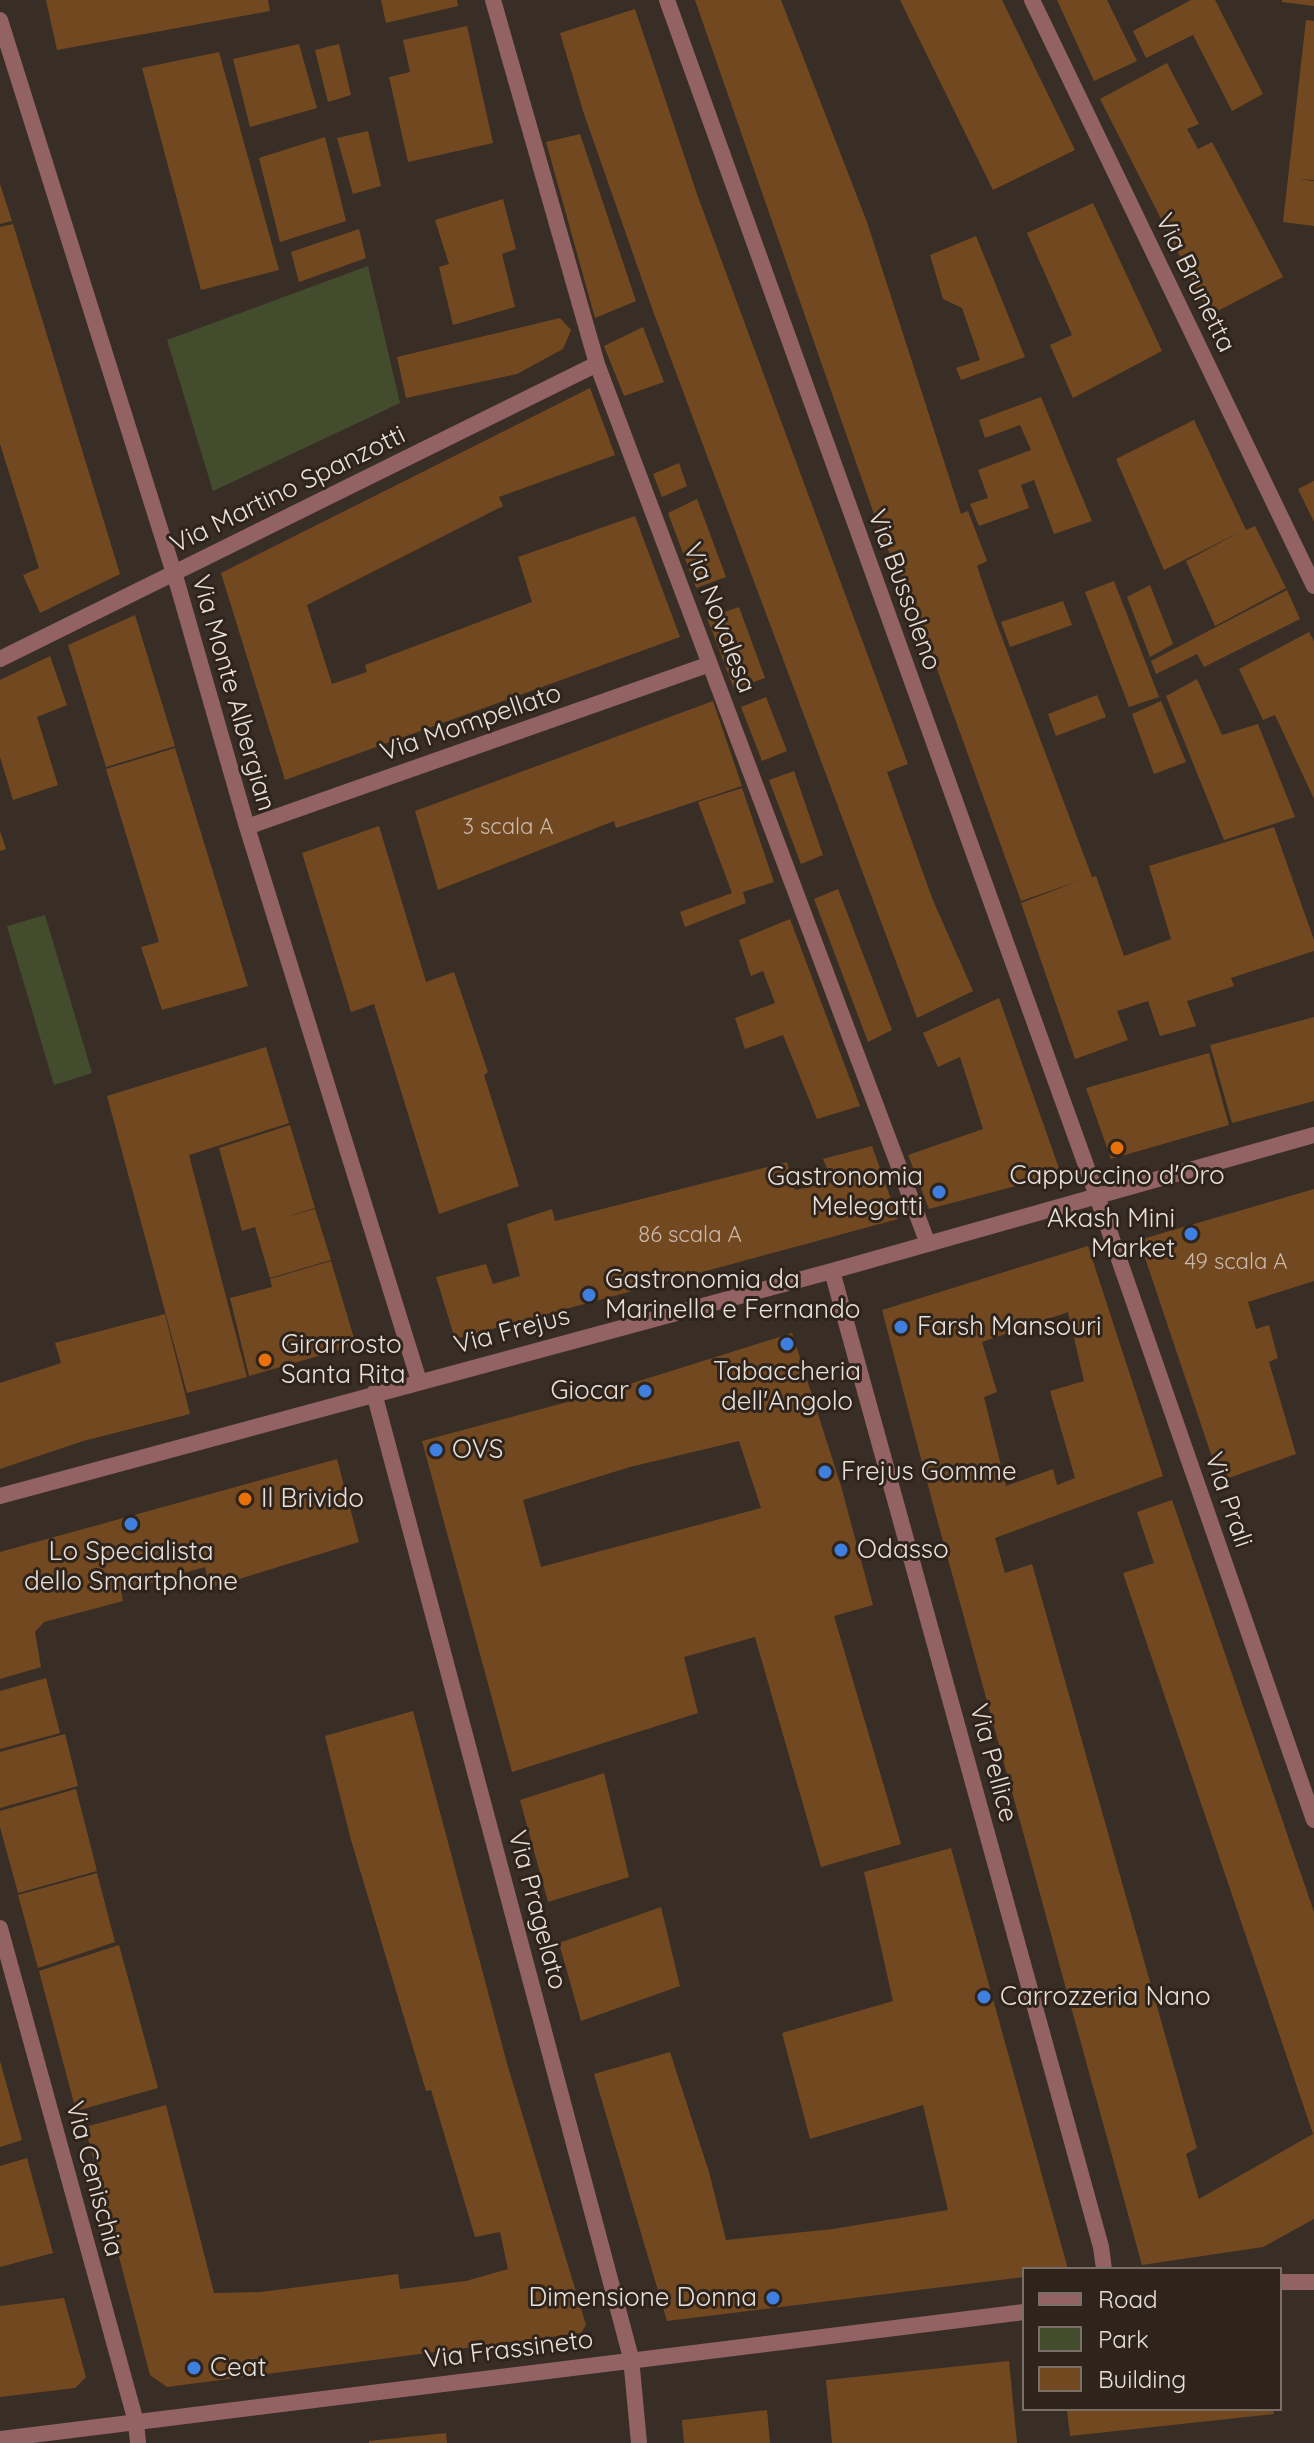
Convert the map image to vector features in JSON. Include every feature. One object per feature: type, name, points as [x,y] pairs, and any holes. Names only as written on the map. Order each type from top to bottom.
[{"type":"street","name":"Via Novalesa","points":[[493,0],[597,364],[928,1244]]},
{"type":"street","name":"Via Bussoleno","points":[[667,0],[1097,1196]]},
{"type":"street","name":"Via Brunetta","points":[[1032,0],[1314,586]]},
{"type":"street","name":"Via Monte Albergian","points":[[0,20],[174,574],[247,827],[419,1381]]},
{"type":"street","name":"Via Martino Spanzotti","points":[[0,659],[597,364]]},
{"type":"street","name":"Via Mompellato","points":[[247,827],[710,664]]},
{"type":"street","name":"Via Frejus","points":[[0,1496],[832,1271],[1314,1135]]},
{"type":"street","name":"Via Prali","points":[[1097,1196],[1314,1820]]},
{"type":"street","name":"Via Pellice","points":[[832,1271],[1101,2247],[1104,2267]]},
{"type":"street","name":"Via Pragelato","points":[[374,1393],[631,2358],[639,2443]]},
{"type":"street","name":"Via Cenischia","points":[[0,1928],[136,2422],[138,2443]]},
{"type":"street","points":[[1282,2282],[1314,2282]]},
{"type":"street","name":"Via Frassineto","points":[[0,2439],[631,2358],[1022,2312]]},
{"type":"green space","points":[[368,266],[400,403],[213,491],[167,340]]},
{"type":"green space","points":[[45,915],[92,1073],[54,1085],[7,926]]},
{"type":"building","points":[[46,0],[268,0],[270,11],[57,50]]},
{"type":"building","points":[[381,0],[457,0],[458,6],[386,23]]},
{"type":"building","points":[[695,0],[781,0],[867,222],[961,514],[968,511],[987,561],[977,566],[995,619],[1092,877],[1096,876],[1124,956],[1171,939],[1149,866],[1274,827],[1314,940],[1314,951],[1231,978],[1234,986],[1187,1001],[1196,1026],[1160,1036],[1148,1001],[1117,1011],[1128,1040],[1075,1059],[1021,903],[1081,880],[1021,901],[908,589],[883,540]]},
{"type":"building","points":[[900,0],[1002,0],[1075,150],[993,190]]},
{"type":"building","points":[[1057,0],[1107,0],[1137,61],[1094,81]]},
{"type":"building","points":[[1191,0],[1215,0],[1263,94],[1232,111],[1193,35],[1146,58],[1133,31]]},
{"type":"building","points":[[1314,0],[1314,6],[1282,2]]},
{"type":"building","points":[[635,9],[698,197],[908,764],[887,772],[932,898],[973,991],[917,1018],[653,311],[583,111],[560,33]]},
{"type":"building","points":[[1306,20],[1314,21],[1314,180],[1297,179],[1314,181],[1314,226],[1283,222]]},
{"type":"building","points":[[467,26],[493,143],[408,162],[389,77],[410,72],[403,40]]},
{"type":"building","points":[[299,44],[317,108],[250,127],[233,59]]},
{"type":"building","points":[[339,44],[351,95],[328,102],[315,50]]},
{"type":"building","points":[[219,52],[279,270],[201,290],[142,68]]},
{"type":"building","points":[[1167,63],[1199,124],[1187,129],[1198,149],[1212,142],[1283,277],[1210,315],[1100,99]]},
{"type":"building","points":[[368,131],[381,186],[353,194],[337,138]]},
{"type":"building","points":[[580,134],[636,301],[595,318],[546,142]]},
{"type":"building","points":[[325,137],[346,221],[280,242],[259,158]]},
{"type":"building","points":[[0,184],[12,221],[0,224]]},
{"type":"building","points":[[503,199],[516,249],[502,254],[515,307],[453,325],[439,267],[449,264],[435,220]]},
{"type":"building","points":[[1093,203],[1162,351],[1073,398],[1050,345],[1072,335],[1027,233]]},
{"type":"building","points":[[13,224],[120,574],[40,613],[23,575],[39,568],[0,444],[0,227]]},
{"type":"building","points":[[359,229],[366,258],[299,282],[291,252]]},
{"type":"building","points":[[976,236],[1025,357],[961,380],[956,368],[980,360],[962,308],[943,299],[930,255]]},
{"type":"building","points":[[560,318],[571,330],[563,349],[517,374],[406,398],[397,357]]},
{"type":"building","points":[[643,327],[664,382],[624,396],[604,346]]},
{"type":"building","points":[[590,388],[615,455],[499,497],[503,506],[307,605],[332,684],[367,672],[365,665],[532,602],[518,557],[635,516],[680,637],[285,780],[221,573]]},
{"type":"building","points":[[1041,397],[1092,521],[1054,534],[1034,480],[1021,485],[1029,508],[979,526],[970,504],[988,498],[978,470],[1031,450],[1020,425],[985,438],[979,420]]},
{"type":"building","points":[[1194,420],[1246,530],[1255,526],[1286,588],[1215,626],[1186,561],[1240,532],[1164,570],[1116,459]]},
{"type":"building","points":[[679,463],[687,486],[662,497],[653,474]]},
{"type":"building","points":[[1314,481],[1314,522],[1298,489]]},
{"type":"building","points":[[697,499],[726,577],[696,588],[668,513]]},
{"type":"building","points":[[1114,581],[1159,697],[1129,707],[1085,592]]},
{"type":"building","points":[[1150,585],[1173,644],[1150,657],[1127,597]]},
{"type":"building","points":[[1287,590],[1300,619],[1204,667],[1197,654],[1156,674],[1151,661]]},
{"type":"building","points":[[1063,601],[1072,625],[1010,647],[1001,622]]},
{"type":"building","points":[[739,607],[765,678],[734,689],[707,618]]},
{"type":"building","points":[[135,615],[175,746],[106,767],[68,645]]},
{"type":"building","points":[[1309,632],[1314,641],[1314,799],[1275,715],[1263,720],[1239,669]]},
{"type":"building","points":[[50,656],[67,705],[37,717],[58,785],[13,800],[0,757],[0,680]]},
{"type":"building","points":[[1197,679],[1222,735],[1258,724],[1295,817],[1224,840],[1166,696]]},
{"type":"building","points":[[1097,695],[1106,717],[1056,736],[1048,714]]},
{"type":"building","points":[[766,697],[787,751],[762,761],[741,707]]},
{"type":"building","points":[[713,701],[742,786],[616,828],[614,821],[438,890],[415,811]]},
{"type":"building","points":[[1161,701],[1186,762],[1154,774],[1132,714]]},
{"type":"building","points":[[175,748],[248,986],[162,1010],[141,947],[159,942],[106,769]]},
{"type":"building","points":[[794,771],[823,855],[801,864],[769,780]]},
{"type":"building","points":[[742,788],[774,882],[743,892],[746,903],[685,927],[680,912],[732,893],[698,802]]},
{"type":"building","points":[[379,826],[426,982],[454,972],[488,1072],[484,1075],[519,1186],[439,1214],[374,1004],[351,1012],[302,853]]},
{"type":"building","points":[[0,831],[6,849],[0,851]]},
{"type":"building","points":[[838,889],[892,1030],[868,1042],[814,899]]},
{"type":"building","points":[[790,919],[860,1106],[817,1119],[783,1035],[745,1049],[735,1018],[775,1003],[763,971],[751,976],[739,940]]},
{"type":"building","points":[[999,998],[1061,1174],[929,1209],[908,1155],[983,1129],[960,1057],[938,1067],[923,1033]]},
{"type":"building","points":[[1314,1017],[1314,1101],[1232,1123],[1210,1045]]},
{"type":"building","points":[[266,1047],[289,1123],[189,1155],[247,1377],[187,1393],[107,1096]]},
{"type":"building","points":[[1209,1053],[1229,1125],[1111,1159],[1086,1088]]},
{"type":"building","points":[[290,1125],[315,1208],[282,1218],[315,1209],[331,1260],[270,1278],[255,1227],[242,1231],[219,1148]]},
{"type":"building","points":[[872,1146],[898,1219],[455,1339],[436,1277],[486,1264],[493,1284],[520,1276],[507,1224],[552,1209],[555,1221],[787,1162],[795,1190],[833,1182],[823,1159]]},
{"type":"building","points":[[1314,1189],[1314,1281],[1248,1302],[1256,1329],[1269,1325],[1278,1358],[1269,1362],[1296,1454],[1220,1481],[1139,1240]]},
{"type":"building","points":[[1088,1246],[1163,1476],[995,1538],[1005,1573],[1032,1564],[1197,2148],[1186,2154],[1199,2199],[1313,2134],[1123,1573],[1154,1563],[1137,1512],[1172,1500],[1314,1912],[1314,2219],[1263,2247],[1142,2265],[882,1310]],"holes":[[[1068,1312],[1084,1381],[1050,1391],[1075,1478],[1057,1485],[1053,1469],[1006,1486],[984,1397],[997,1392],[982,1342]]]},
{"type":"building","points":[[331,1261],[356,1345],[249,1376],[230,1298],[272,1287],[270,1279]]},
{"type":"building","points":[[165,1314],[190,1414],[83,1441],[0,1469],[0,1383],[61,1363],[55,1343]]},
{"type":"building","points":[[792,1333],[841,1486],[873,1605],[834,1616],[901,1844],[821,1867],[755,1637],[684,1657],[698,1713],[512,1772],[422,1441],[601,1393]],"holes":[[[739,1441],[761,1508],[541,1567],[523,1500],[630,1467]]]},
{"type":"building","points":[[337,1459],[359,1542],[210,1588],[205,1567],[121,1591],[123,1601],[44,1622],[35,1632],[41,1667],[0,1679],[0,1552]]},
{"type":"building","points":[[46,1678],[60,1733],[0,1749],[0,1691]]},
{"type":"building","points":[[413,1711],[508,2067],[586,2325],[581,2333],[167,2387],[150,2375],[85,2127],[166,2105],[214,2293],[261,2292],[398,2274],[400,2289],[466,2281],[508,2269],[500,2232],[475,2237],[431,2090],[426,2091],[351,1840],[325,1736]]},
{"type":"building","points":[[65,1734],[78,1786],[0,1808],[0,1752]]},
{"type":"building","points":[[604,1773],[629,1877],[548,1902],[520,1800]]},
{"type":"building","points":[[76,1789],[97,1871],[18,1893],[0,1827],[0,1811]]},
{"type":"building","points":[[951,1848],[1067,2267],[1022,2267],[1022,2277],[667,2321],[594,2074],[670,2052],[709,2172],[726,2240],[833,2229],[948,2210],[923,2105],[810,2139],[782,2033],[893,2001],[864,1872]]},
{"type":"building","points":[[97,1873],[115,1942],[38,1968],[18,1895]]},
{"type":"building","points":[[661,1907],[680,1986],[581,2021],[559,1943]]},
{"type":"building","points":[[119,1945],[158,2088],[76,2111],[39,1971]]},
{"type":"building","points":[[0,2061],[22,2140],[0,2147]]},
{"type":"building","points":[[27,2158],[53,2253],[0,2267],[0,2166]]},
{"type":"building","points":[[64,2298],[86,2377],[75,2388],[0,2397],[0,2306]]},
{"type":"building","points":[[1009,2361],[1017,2443],[832,2443],[826,2380]]},
{"type":"building","points":[[767,2410],[770,2443],[684,2443],[682,2420]]},
{"type":"building","points":[[1067,2411],[1273,2411],[1274,2414],[1070,2436]]},
{"type":"building","points":[[446,2433],[447,2443],[369,2443],[369,2441]]},
{"type":"place","name":"Cappuccino d'Oro","points":[[1117,1148]]},
{"type":"place","name":"Gastronomia Melegatti","points":[[939,1192]]},
{"type":"place","name":"Akash Mini Market","points":[[1191,1234]]},
{"type":"place","name":"Gastronomia da Marinella e Fernando","points":[[589,1295]]},
{"type":"place","name":"Farsh Mansouri","points":[[901,1327]]},
{"type":"place","name":"Tabaccheria dell'Angolo","points":[[787,1344]]},
{"type":"place","name":"Girarrosto Santa Rita","points":[[265,1360]]},
{"type":"place","name":"Giocar","points":[[645,1391]]},
{"type":"place","name":"OVS","points":[[436,1450]]},
{"type":"place","name":"Frejus Gomme","points":[[825,1472]]},
{"type":"place","name":"Il Brivido","points":[[245,1499]]},
{"type":"place","name":"Lo Specialista dello Smartphone","points":[[131,1524]]},
{"type":"place","name":"Odasso","points":[[841,1550]]},
{"type":"place","name":"Carrozzeria Nano","points":[[984,1997]]},
{"type":"place","name":"Dimensione Donna","points":[[773,2298]]},
{"type":"place","name":"Ceat","points":[[194,2368]]}]
